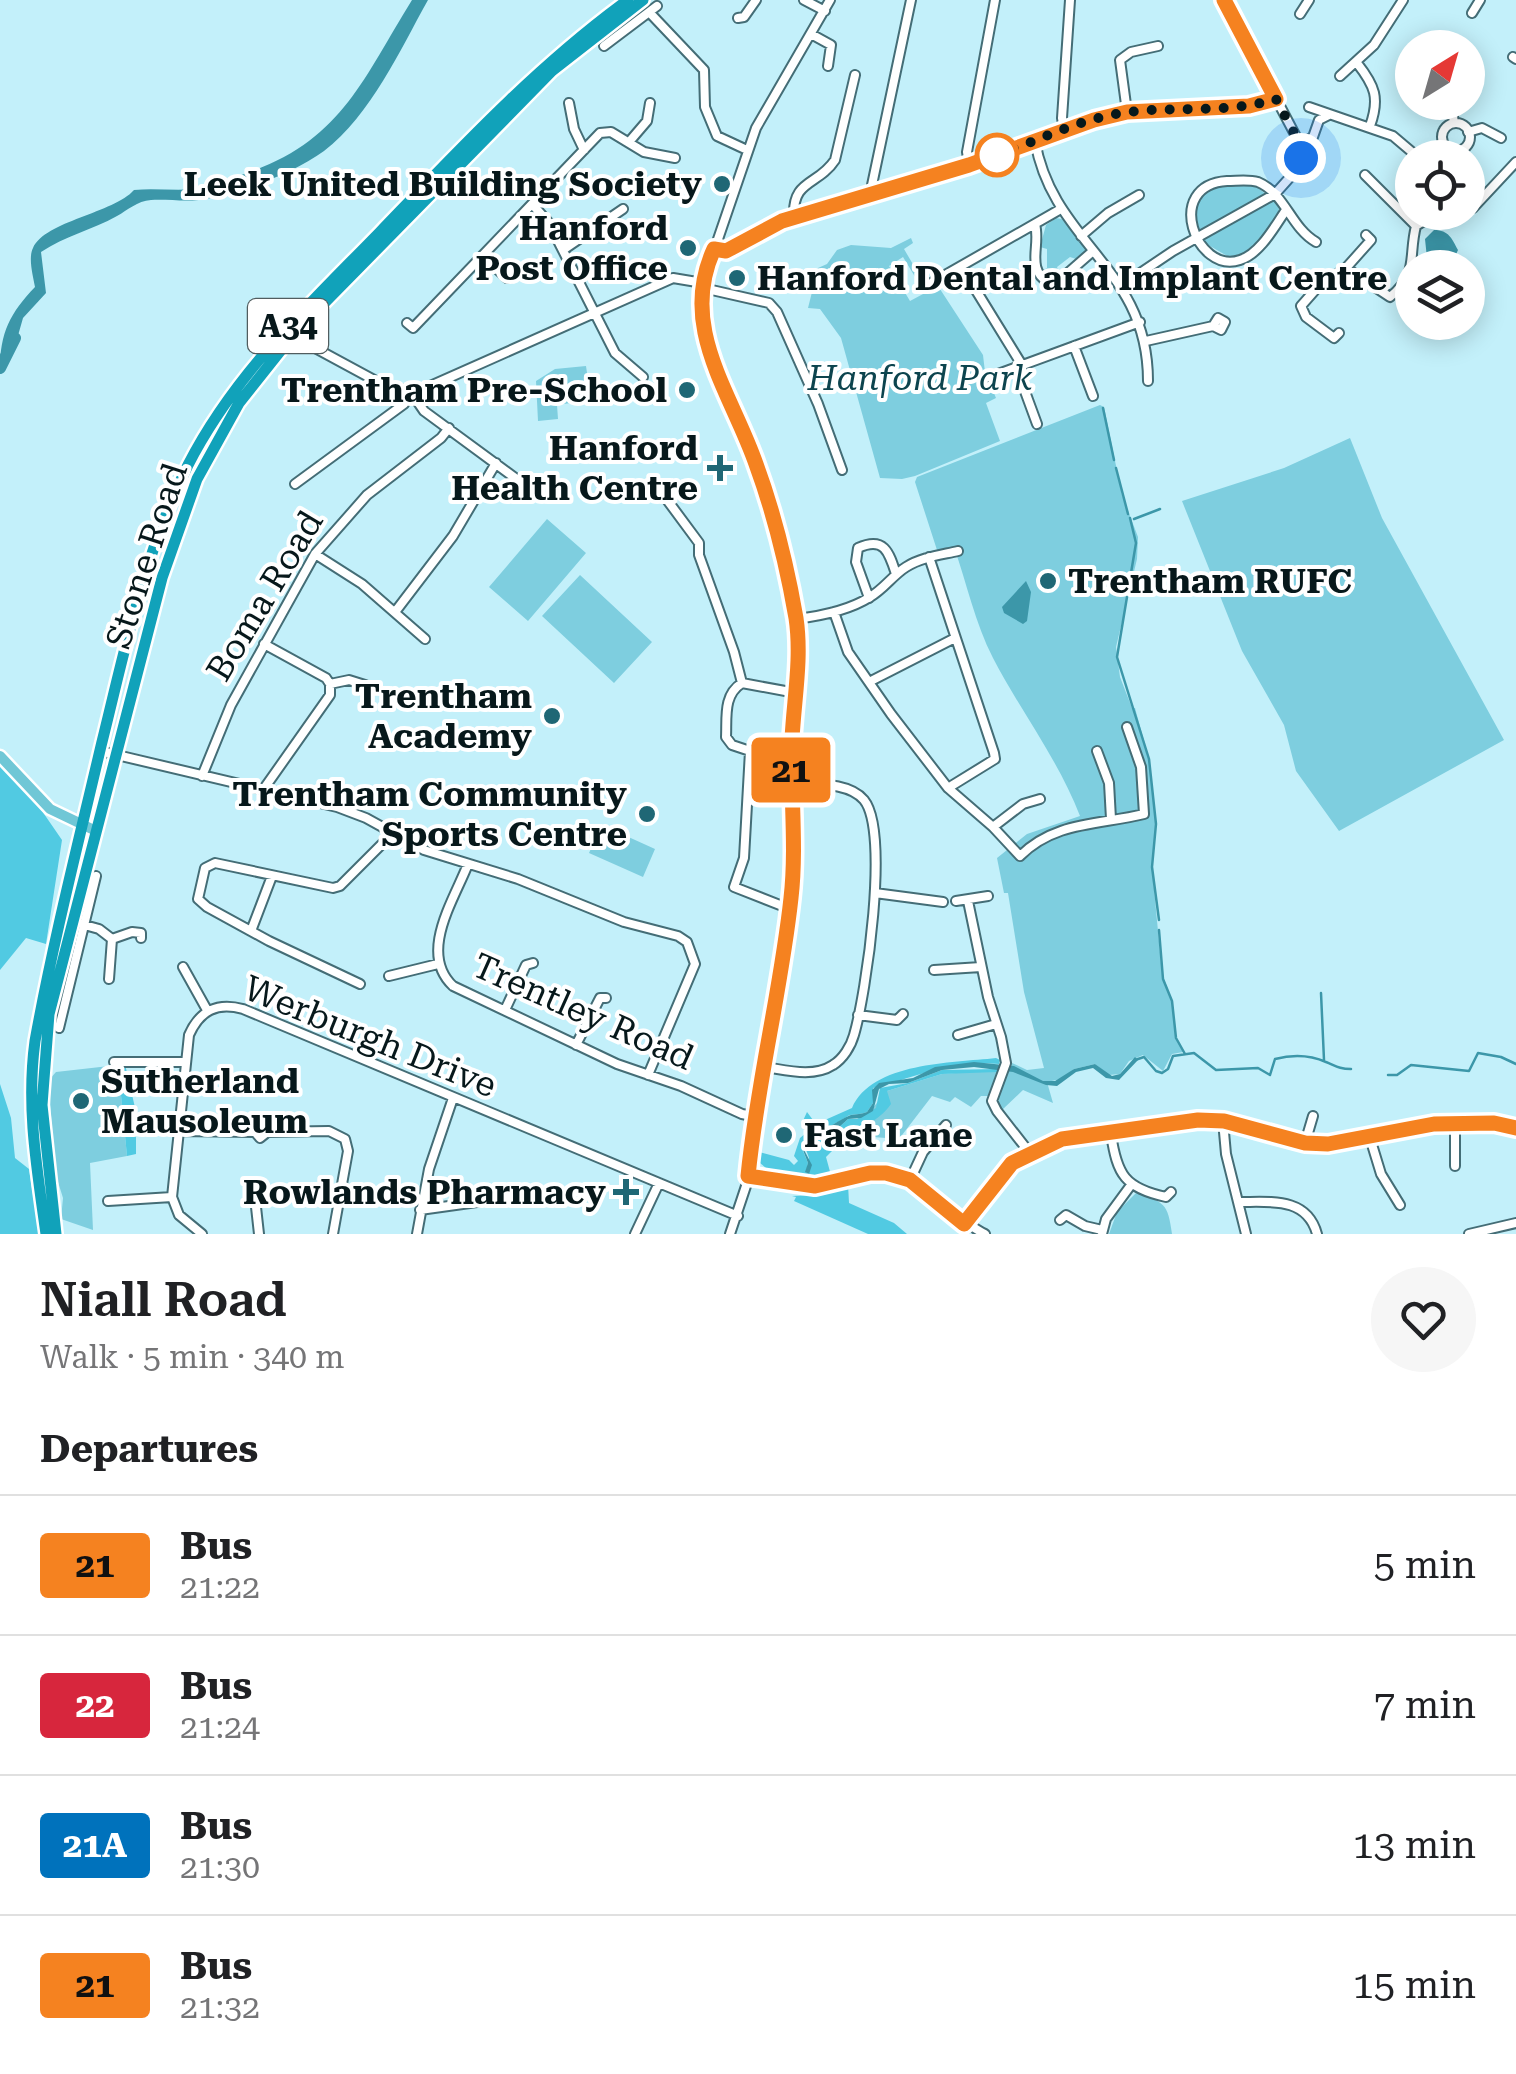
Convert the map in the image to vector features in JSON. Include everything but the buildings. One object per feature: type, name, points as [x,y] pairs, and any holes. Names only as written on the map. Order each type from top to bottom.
[{"type":"highway","name":"Stone Road","points":[[46,1234],[31,1129],[31,1072],[46,985],[140,590],[174,494],[222,407],[288,333],[549,62],[628,0]]},
{"type":"highway","name":"Stone Road","points":[[512,104],[552,71],[646,6]]},
{"type":"highway","name":"Stone Road","points":[[56,1234],[42,1104],[43,1071],[49,1014],[78,924],[96,831],[162,578],[197,479],[239,404],[288,333]]},
{"type":"main road","points":[[0,756],[50,808],[96,831]]},
{"type":"street","points":[[742,20],[756,0]]},
{"type":"street","points":[[804,0],[825,11]]},
{"type":"street","points":[[730,1234],[748,1176],[790,909],[796,619],[758,470],[709,354],[702,316],[703,286],[747,150],[772,98],[830,0]]},
{"type":"street","points":[[873,195],[911,0]]},
{"type":"street","points":[[969,165],[967,152],[995,0]]},
{"type":"street","points":[[1064,130],[1070,0]]},
{"type":"street","points":[[1122,286],[1195,238],[1275,194],[1296,172],[1301,158],[1300,144],[1224,0]]},
{"type":"street","points":[[1300,14],[1309,0]]},
{"type":"street","points":[[1472,13],[1480,0]]},
{"type":"street","points":[[1341,70],[1356,64],[1374,45],[1403,2]]},
{"type":"street","points":[[646,6],[704,70],[704,107],[717,136],[747,150]]},
{"type":"street","points":[[604,46],[646,6],[657,6]]},
{"type":"street","points":[[811,34],[831,45],[828,66]]},
{"type":"street","points":[[1127,112],[1120,60],[1131,52],[1160,46]]},
{"type":"street","points":[[1356,64],[1376,89],[1376,109],[1370,126]]},
{"type":"street","points":[[794,217],[793,203],[802,186],[835,160],[856,75]]},
{"type":"street","points":[[714,249],[729,250],[760,230],[794,217],[969,165],[1127,112],[1249,106],[1276,99]]},
{"type":"street","points":[[630,142],[647,122],[650,102]]},
{"type":"street","points":[[572,107],[578,142],[584,150]]},
{"type":"street","points":[[1310,107],[1370,126],[1398,140]]},
{"type":"street","points":[[1300,144],[1313,137],[1322,117],[1334,114]]},
{"type":"street","points":[[1443,140],[1447,125],[1454,123],[1468,132],[1467,140]]},
{"type":"street","points":[[1468,132],[1482,128],[1501,138]]},
{"type":"street","points":[[407,323],[413,328],[594,137],[605,132],[644,152],[675,158]]},
{"type":"street","points":[[1035,142],[1044,177],[1060,210],[1122,286],[1140,322],[1146,341],[1148,381]]},
{"type":"street","points":[[1485,195],[1516,162]]},
{"type":"street","points":[[1378,173],[1368,178],[1395,205]]},
{"type":"street","points":[[1286,210],[1253,252],[1239,261],[1224,260],[1195,238],[1192,206],[1199,192],[1211,183],[1252,181],[1275,194],[1300,230],[1316,242]]},
{"type":"street","points":[[1081,236],[1108,213],[1138,196]]},
{"type":"street","points":[[532,204],[549,223],[615,353],[644,373]]},
{"type":"street","points":[[563,250],[623,209]]},
{"type":"street","points":[[926,286],[1060,210]]},
{"type":"street","points":[[1035,224],[1038,230],[1034,266],[1049,283],[1062,280],[1094,251]]},
{"type":"street","points":[[1346,268],[1390,297],[1414,263],[1416,230]]},
{"type":"street","points":[[1334,338],[1306,317],[1301,306],[1316,289],[1346,268],[1371,240]]},
{"type":"street","points":[[482,256],[508,280]]},
{"type":"street","points":[[961,266],[1019,366],[1037,424]]},
{"type":"street","points":[[288,333],[389,388],[411,392],[429,388],[674,278],[769,303],[777,312],[842,470]]},
{"type":"street","points":[[990,377],[1140,322]]},
{"type":"street","points":[[1146,341],[1213,326]]},
{"type":"street","points":[[1074,346],[1094,399]]},
{"type":"street","points":[[411,392],[416,403],[522,484]]},
{"type":"street","points":[[296,484],[404,404],[411,392]]},
{"type":"street","name":"Boma Road","points":[[202,776],[231,705],[315,554],[366,494],[449,428]]},
{"type":"street","points":[[395,612],[453,536],[496,463]]},
{"type":"street","points":[[658,485],[699,544],[742,683]]},
{"type":"street","points":[[869,598],[856,562],[858,548],[871,542],[888,549],[896,574]]},
{"type":"street","points":[[796,619],[834,612],[869,598],[896,574],[929,557],[958,552]]},
{"type":"street","points":[[315,554],[362,584],[425,639]]},
{"type":"street","points":[[929,557],[994,760],[948,788]]},
{"type":"street","points":[[834,612],[848,652],[948,788],[993,826],[1020,856],[1030,846],[1073,826],[1144,814],[1141,767],[1126,726]]},
{"type":"street","points":[[869,682],[956,638]]},
{"type":"street","points":[[263,790],[328,702],[330,684],[326,678],[264,644]]},
{"type":"street","points":[[330,684],[349,680],[367,686]]},
{"type":"street","points":[[762,754],[732,745],[726,738],[728,698],[733,688],[742,683],[796,693]]},
{"type":"street","points":[[100,751],[337,807],[424,850],[560,894],[624,922],[678,936],[687,942],[695,964],[648,1075]]},
{"type":"street","points":[[750,751],[744,858],[730,886],[790,909]]},
{"type":"street","points":[[1097,751],[1109,783],[1111,820]]},
{"type":"street","points":[[765,1068],[818,1072],[844,1056],[854,1038],[875,893],[875,829],[864,800],[837,787],[790,783]]},
{"type":"street","points":[[993,826],[1022,804],[1040,799]]},
{"type":"street","points":[[355,979],[252,931],[202,903],[197,891],[203,872],[215,862],[332,888],[340,886],[392,834]]},
{"type":"street","name":"Trentley Road","points":[[468,864],[436,954],[453,986],[576,1045],[756,1117]]},
{"type":"street","points":[[59,1028],[78,924],[96,876]]},
{"type":"street","points":[[252,931],[272,876]]},
{"type":"street","points":[[875,893],[943,902]]},
{"type":"street","points":[[956,902],[988,896]]},
{"type":"street","points":[[968,901],[1004,1067],[992,1101],[996,1112],[1030,1152]]},
{"type":"street","points":[[78,924],[99,929],[112,939]]},
{"type":"street","points":[[112,939],[132,932],[142,932],[141,938]]},
{"type":"street","points":[[109,979],[112,939]]},
{"type":"street","points":[[504,1010],[527,962]]},
{"type":"street","points":[[393,972],[438,964]]},
{"type":"street","points":[[182,967],[208,1010]]},
{"type":"street","points":[[940,971],[982,967]]},
{"type":"street","points":[[576,1045],[601,997]]},
{"type":"street","name":"Werburgh Drive","points":[[172,1197],[189,1035],[208,1010],[218,1006],[243,1010],[738,1216]]},
{"type":"street","points":[[858,1015],[900,1020]]},
{"type":"street","points":[[963,1032],[996,1024]]},
{"type":"street","points":[[114,1062],[186,1062]]},
{"type":"street","points":[[418,1234],[429,1169],[453,1098]]},
{"type":"street","points":[[964,1224],[1000,1176],[1030,1152],[1062,1139],[1179,1120],[1224,1121],[1305,1143],[1328,1144],[1455,1123],[1494,1123],[1516,1128]]},
{"type":"street","points":[[1224,1121],[1226,1154],[1246,1234]]},
{"type":"street","points":[[1305,1143],[1313,1122]]},
{"type":"street","points":[[1455,1123],[1458,1162]]},
{"type":"street","points":[[910,1180],[923,1152],[945,1130]]},
{"type":"street","points":[[177,1132],[329,1131],[345,1139],[348,1151],[333,1234]]},
{"type":"street","points":[[1111,1134],[1118,1169],[1131,1185],[1169,1198]]},
{"type":"street","points":[[1370,1138],[1395,1203]]},
{"type":"street","points":[[748,1176],[815,1186],[886,1173],[910,1180],[964,1224],[985,1234]]},
{"type":"street","points":[[635,1234],[659,1183]]},
{"type":"street","points":[[1064,1214],[1102,1232],[1112,1208],[1131,1185]]},
{"type":"street","points":[[420,1210],[543,1193]]},
{"type":"street","points":[[258,1234],[255,1198],[260,1196]]},
{"type":"street","points":[[108,1201],[172,1197],[179,1215],[202,1234]]},
{"type":"street","points":[[1240,1202],[1292,1204],[1310,1216],[1317,1234]]},
{"type":"street","points":[[1469,1234],[1516,1223]]},
{"type":"green space","points":[[1253,184],[1267,195],[1197,231],[1196,216],[1202,196],[1217,187]]},
{"type":"green space","points":[[1275,200],[1279,209],[1272,226],[1246,252],[1229,257],[1203,242],[1203,235]]},
{"type":"green space","points":[[1056,218],[1062,219],[1087,251],[1079,260],[1070,257],[1057,267],[1060,276],[1049,280],[1040,272],[1047,268],[1047,249],[1040,247],[1046,225]]},
{"type":"green space","name":"Hanford Park","points":[[911,238],[913,243],[904,249],[921,278],[917,280],[903,257],[889,266],[910,301],[938,286],[983,355],[985,372],[996,398],[986,403],[1000,441],[915,476],[880,478],[841,338],[820,309],[808,308],[818,268],[827,264],[837,250],[851,245],[891,248]]},
{"type":"green space","points":[[586,366],[591,400],[557,405],[558,419],[538,421],[536,381],[555,369]]},
{"type":"green space","points":[[1100,405],[1104,407],[1122,495],[1138,537],[1137,559],[1116,647],[1120,677],[1135,708],[1149,759],[1156,824],[1152,867],[1162,974],[1172,1001],[1176,1038],[1183,1052],[1172,1054],[1163,1071],[1143,1055],[1129,1061],[1120,1074],[1109,1075],[1095,1064],[1074,1069],[1061,1079],[1047,1082],[1053,1103],[1023,1090],[1002,1110],[999,1092],[1010,1062],[1027,1070],[1044,1068],[1024,992],[1008,893],[1004,893],[997,858],[1027,834],[1080,816],[987,645],[954,547],[937,550],[915,482],[917,477]]},
{"type":"green space","points":[[1350,438],[1382,518],[1504,740],[1339,831],[1296,771],[1284,725],[1242,651],[1182,501],[1284,468]]},
{"type":"green space","points":[[547,519],[586,553],[528,621],[489,587]]},
{"type":"green space","points":[[580,575],[652,642],[614,683],[542,616]]},
{"type":"green space","points":[[602,825],[655,849],[643,877],[589,853]]},
{"type":"green space","points":[[118,1065],[127,1156],[90,1163],[93,1230],[61,1219],[63,1198],[54,1169],[49,1080],[56,1072]]},
{"type":"green space","points":[[997,1072],[988,1096],[981,1096],[971,1107],[955,1097],[950,1102],[932,1096],[899,1139],[860,1136],[842,1141],[839,1137],[855,1129],[887,1091],[942,1074]]},
{"type":"green space","points":[[1136,1193],[1163,1205],[1172,1234],[1109,1234],[1117,1212]]},
{"type":"shaded area","points":[[412,0],[428,0],[370,101],[324,151],[284,174],[211,198],[141,202],[41,252],[46,293],[23,318],[17,339],[0,369],[8,324],[35,287],[31,257],[40,239],[134,190],[208,186],[279,160],[306,144],[328,125],[363,81]]},
{"type":"shaded area","points":[[1439,230],[1447,233],[1458,250],[1426,250],[1425,239]]},
{"type":"shaded area","points":[[1026,581],[1031,592],[1027,621],[1023,624],[1004,613],[1002,607]]},
{"type":"shaded area","points":[[0,762],[31,795],[62,840],[46,944],[26,938],[0,970]]},
{"type":"shaded area","points":[[1135,1057],[1138,1060],[1119,1080],[1106,1078],[1093,1068],[1076,1072],[1057,1086],[1013,1072],[974,1067],[942,1070],[908,1083],[889,1084],[879,1089],[873,1111],[861,1118],[848,1119],[836,1130],[806,1143],[803,1148],[812,1165],[809,1174],[805,1172],[808,1163],[801,1145],[848,1116],[867,1112],[873,1103],[872,1090],[879,1083],[913,1078],[935,1067],[974,1062],[1014,1066],[1043,1081],[1055,1081],[1074,1069],[1095,1064],[1112,1076],[1120,1074]]},
{"type":"shaded area","points":[[996,1058],[999,1064],[950,1066],[873,1088],[873,1103],[867,1112],[850,1115],[817,1135],[801,1146],[808,1163],[806,1172],[809,1174],[809,1158],[804,1144],[876,1108],[880,1088],[908,1083],[942,1070],[997,1069],[942,1074],[887,1091],[891,1104],[886,1110],[869,1123],[841,1134],[842,1141],[826,1157],[832,1179],[816,1181],[760,1163],[759,1152],[794,1165],[798,1161],[794,1156],[800,1138],[806,1133],[801,1125],[807,1112],[816,1124],[852,1108],[862,1093],[895,1073]]},
{"type":"shaded area","points":[[125,1064],[136,1112],[136,1154],[127,1156],[118,1065]]},
{"type":"shaded area","points":[[0,1084],[11,1118],[15,1158],[29,1169],[39,1234],[0,1234]]},
{"type":"shaded area","points":[[848,1184],[849,1203],[894,1223],[907,1234],[868,1234],[794,1201],[796,1197],[792,1196],[818,1195]]},
{"type":"waterway","points":[[0,368],[15,338]]},
{"type":"waterway","points":[[1103,408],[1114,460]]},
{"type":"waterway","points":[[1116,468],[1128,514]]},
{"type":"waterway","points":[[1134,519],[1160,509]]},
{"type":"waterway","points":[[1130,518],[1136,543],[1117,657],[1149,759],[1156,824],[1152,867],[1159,920]]},
{"type":"waterway","points":[[1159,930],[1163,979],[1172,1001],[1176,1038],[1185,1054]]},
{"type":"waterway","points":[[1321,993],[1324,1060]]},
{"type":"waterway","points":[[1135,1060],[1144,1057],[1162,1073],[1173,1056],[1194,1053],[1216,1070],[1258,1068],[1270,1075],[1275,1059],[1294,1056],[1351,1069]]},
{"type":"waterway","points":[[1388,1075],[1397,1075],[1411,1065],[1469,1071],[1478,1053],[1516,1064]]},
{"type":"bus line","name":"21","points":[[1224,0],[1276,99],[1249,106],[1127,112],[1094,120],[969,165],[782,221],[729,250],[714,249],[703,283],[704,333],[721,387],[758,470],[787,578],[798,639],[790,783],[792,895],[748,1176],[815,1186],[886,1173],[910,1180],[927,1191],[964,1224],[1012,1163],[1062,1139],[1179,1120],[1224,1121],[1305,1143],[1328,1144],[1434,1124],[1494,1123],[1516,1128]]},
{"type":"place","name":"Leek United Building Society","points":[[722,184]]},
{"type":"place","name":"Hanford Post Office","points":[[688,248]]},
{"type":"place","name":"Hanford Dental and Implant Centre","points":[[737,278]]},
{"type":"place","name":"Trentham Pre-School","points":[[687,390]]},
{"type":"place","name":"Hanford Health Centre","points":[[720,468]]},
{"type":"place","name":"Trentham RUFC","points":[[1048,581]]},
{"type":"place","name":"Trentham Academy","points":[[552,716]]},
{"type":"place","name":"Trentham Community Sports Centre","points":[[647,814]]},
{"type":"place","name":"Sutherland Mausoleum","points":[[81,1101]]},
{"type":"place","name":"Fast Lane","points":[[784,1135]]},
{"type":"place","name":"Rowlands Pharmacy","points":[[626,1192]]},
{"type":"route","points":[[997,155],[1127,112],[1249,106],[1276,99],[1300,144],[1301,158]]}]
